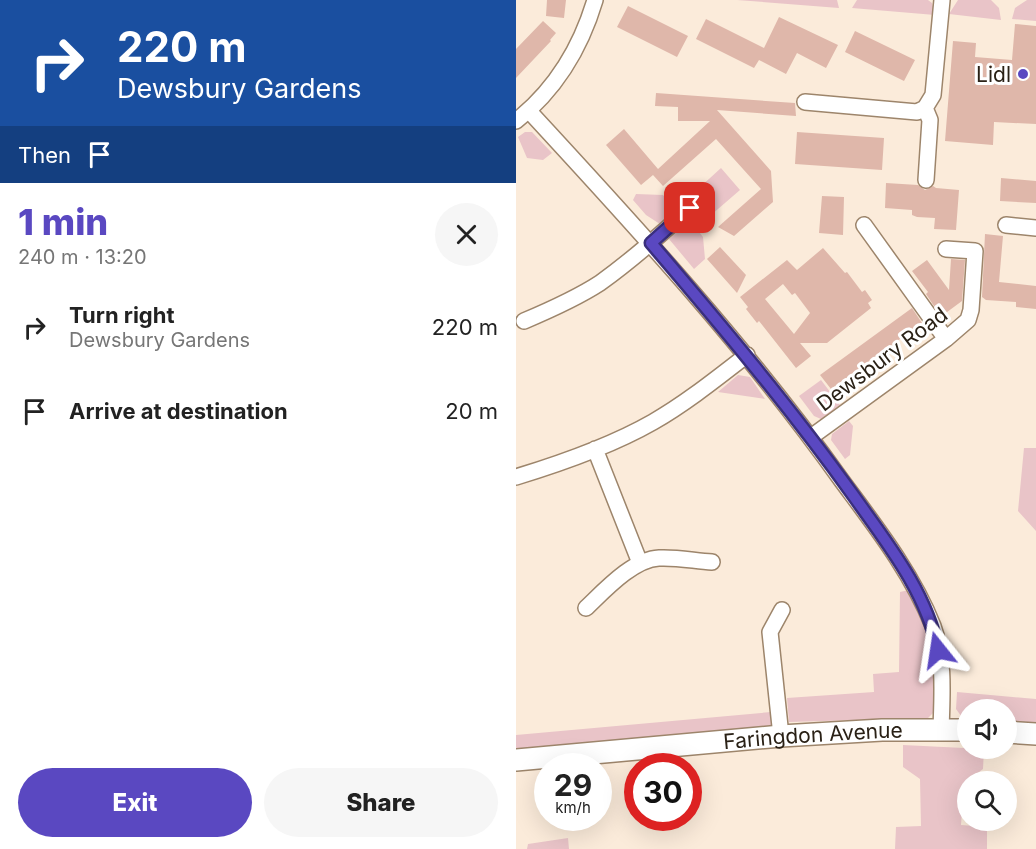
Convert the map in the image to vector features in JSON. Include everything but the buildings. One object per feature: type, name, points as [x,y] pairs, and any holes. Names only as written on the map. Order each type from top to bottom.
[{"type":"street","points":[[516,121],[550,89],[569,60],[583,33],[595,0]]},
{"type":"street","points":[[805,102],[917,112],[926,108],[933,95],[942,0]]},
{"type":"street","points":[[926,108],[930,120],[926,180]]},
{"type":"street","name":"Dewsbury Road","points":[[529,111],[651,243],[747,355],[811,437],[913,582],[934,628],[942,671],[941,730]]},
{"type":"street","points":[[524,321],[551,310],[599,283],[651,243],[690,208]]},
{"type":"street","points":[[864,225],[946,339]]},
{"type":"street","points":[[1006,225],[1036,228]]},
{"type":"street","name":"Dewsbury Road","points":[[811,437],[969,320],[975,251],[946,249]]},
{"type":"street","points":[[516,477],[627,435],[680,405],[747,355]]},
{"type":"street","points":[[595,449],[640,563]]},
{"type":"street","points":[[585,608],[640,563],[657,558],[712,562]]},
{"type":"street","points":[[781,736],[770,632],[782,610]]},
{"type":"street","name":"Faringdon Avenue","points":[[516,760],[781,736],[882,730],[957,729]]},
{"type":"street","points":[[1017,733],[1036,734]]},
{"type":"shaded area","points":[[737,0],[837,0],[839,8]]},
{"type":"shaded area","points":[[857,0],[928,0],[932,3],[935,15],[852,8]]},
{"type":"shaded area","points":[[958,0],[991,0],[999,8],[1001,20],[949,14]]},
{"type":"shaded area","points":[[1027,0],[1036,0],[1036,21],[1012,19],[1015,8]]},
{"type":"shaded area","points":[[525,132],[532,132],[552,153],[543,160],[527,158],[518,137]]},
{"type":"shaded area","points":[[721,168],[740,190],[696,228],[703,237],[705,259],[694,269],[669,239],[698,213],[687,199]]},
{"type":"shaded area","points":[[636,194],[663,195],[669,202],[671,200],[675,206],[668,212],[663,226],[646,215],[633,200]]},
{"type":"shaded area","points":[[738,375],[750,377],[765,399],[718,392]]},
{"type":"shaded area","points":[[821,380],[840,405],[821,419],[814,416],[799,396]]},
{"type":"shaded area","points":[[849,421],[853,426],[850,455],[845,459],[831,440],[832,434]]},
{"type":"shaded area","points":[[1024,448],[1036,448],[1036,531],[1018,511]]},
{"type":"shaded area","points":[[909,590],[928,635],[934,677],[935,711],[928,718],[789,722],[787,698],[874,692],[873,674],[899,672],[900,592]]},
{"type":"shaded area","points":[[957,692],[1036,699],[1036,725],[1017,724],[1017,699],[957,699],[956,709]]},
{"type":"shaded area","points":[[771,712],[773,726],[516,750],[516,735]]},
{"type":"shaded area","points":[[903,745],[957,748],[957,759],[984,759],[983,769],[980,771],[957,771],[957,831],[987,831],[987,849],[895,849],[896,827],[921,826],[920,779],[903,767]]},
{"type":"shaded area","points":[[568,838],[569,849],[527,849],[528,844]]},
{"type":"place","name":"Lidl","points":[[1023,74]]},
{"type":"route","points":[[690,208],[651,243],[747,355],[811,437],[879,532],[913,582],[934,628],[938,650]]}]
